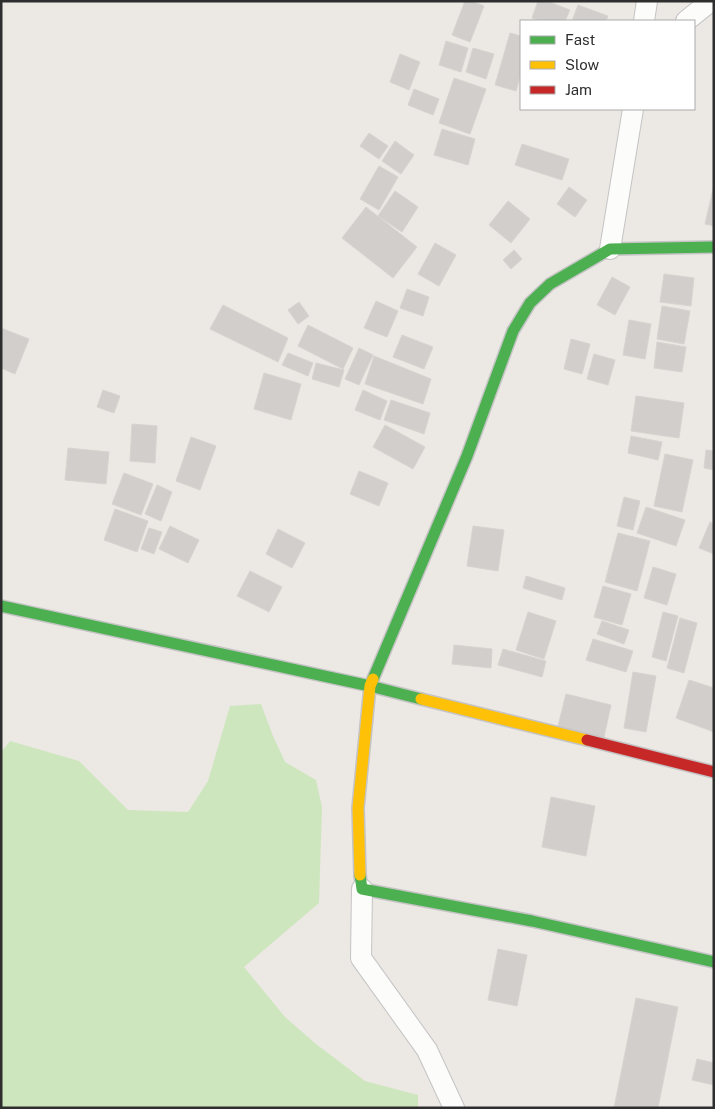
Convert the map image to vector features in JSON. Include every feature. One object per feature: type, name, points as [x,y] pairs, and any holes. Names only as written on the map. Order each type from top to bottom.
[{"type":"street","points":[[644,20],[647,1]]},
{"type":"street","points":[[687,20],[711,1]]},
{"type":"street","points":[[610,249],[633,110]]},
{"type":"street","points":[[454,1108],[426,1050],[361,958],[362,889],[358,808],[370,686],[467,456],[513,331],[530,303],[550,284],[610,249],[714,247]]},
{"type":"street","points":[[1,606],[370,686],[714,772]]},
{"type":"street","points":[[362,889],[532,921],[714,962]]},
{"type":"green space","points":[[261,704],[285,762],[316,780],[322,807],[319,903],[244,967],[285,1017],[316,1044],[365,1081],[418,1095],[418,1108],[1,1108],[1,752],[10,741],[79,761],[128,810],[188,812],[208,781],[230,706]]},
{"type":"building","points":[[465,1],[471,1],[484,6],[470,42],[452,35]]},
{"type":"building","points":[[538,1],[547,1],[570,10],[565,20],[537,20],[532,18]]},
{"type":"building","points":[[578,5],[608,16],[606,20],[572,20]]},
{"type":"building","points":[[510,33],[520,36],[520,77],[516,91],[495,85]]},
{"type":"building","points":[[446,41],[468,48],[461,72],[439,65]]},
{"type":"building","points":[[473,48],[494,54],[486,79],[466,72]]},
{"type":"building","points":[[400,54],[420,62],[409,90],[390,82]]},
{"type":"building","points":[[454,78],[486,89],[470,134],[439,123]]},
{"type":"building","points":[[414,89],[439,99],[433,115],[408,105]]},
{"type":"building","points":[[442,129],[475,139],[468,165],[434,155]]},
{"type":"building","points":[[369,133],[388,146],[379,159],[360,146]]},
{"type":"building","points":[[395,141],[414,155],[401,174],[382,161]]},
{"type":"building","points":[[522,144],[569,159],[562,180],[515,165]]},
{"type":"building","points":[[379,166],[398,177],[379,210],[360,199]]},
{"type":"building","points":[[714,185],[714,226],[705,224]]},
{"type":"building","points":[[569,187],[587,200],[575,217],[557,204]]},
{"type":"building","points":[[395,191],[418,207],[402,232],[378,216]]},
{"type":"building","points":[[508,201],[530,219],[511,243],[489,225]]},
{"type":"building","points":[[366,207],[417,247],[393,278],[342,238]]},
{"type":"building","points":[[435,243],[456,255],[439,286],[418,274]]},
{"type":"building","points":[[514,250],[522,259],[511,269],[503,260]]},
{"type":"building","points":[[664,274],[694,278],[691,306],[660,302]]},
{"type":"building","points":[[612,277],[630,287],[615,315],[597,305]]},
{"type":"building","points":[[407,289],[429,297],[423,316],[400,308]]},
{"type":"building","points":[[376,301],[398,311],[387,337],[364,328]]},
{"type":"building","points":[[299,302],[309,316],[298,324],[288,310]]},
{"type":"building","points":[[223,305],[288,338],[278,362],[210,329]]},
{"type":"building","points":[[662,306],[690,311],[684,344],[657,339]]},
{"type":"building","points":[[629,320],[651,324],[645,359],[623,355]]},
{"type":"building","points":[[308,325],[353,348],[343,369],[298,346]]},
{"type":"building","points":[[1,328],[29,339],[15,374],[1,368]]},
{"type":"building","points":[[402,335],[433,347],[424,369],[393,357]]},
{"type":"building","points":[[571,339],[590,344],[582,374],[564,369]]},
{"type":"building","points":[[657,342],[686,347],[682,372],[654,368]]},
{"type":"building","points":[[359,348],[373,355],[359,385],[345,379]]},
{"type":"building","points":[[288,353],[313,363],[308,376],[282,365]]},
{"type":"building","points":[[594,354],[615,360],[608,385],[587,379]]},
{"type":"building","points":[[374,356],[431,379],[423,404],[365,384]]},
{"type":"building","points":[[316,363],[344,370],[339,387],[312,379]]},
{"type":"building","points":[[264,373],[301,384],[291,420],[254,409]]},
{"type":"building","points":[[103,390],[120,396],[114,413],[97,407]]},
{"type":"building","points":[[363,390],[387,401],[380,420],[355,410]]},
{"type":"building","points":[[636,396],[684,403],[679,438],[631,431]]},
{"type":"building","points":[[391,400],[430,413],[424,434],[384,420]]},
{"type":"building","points":[[132,424],[157,426],[155,463],[130,461]]},
{"type":"building","points":[[385,425],[425,447],[413,469],[373,447]]},
{"type":"building","points":[[631,436],[662,442],[658,460],[628,453]]},
{"type":"building","points":[[191,437],[216,446],[200,490],[176,481]]},
{"type":"building","points":[[68,448],[109,452],[106,484],[65,480]]},
{"type":"building","points":[[706,450],[714,451],[714,470],[704,468]]},
{"type":"building","points":[[665,454],[693,460],[682,512],[654,506]]},
{"type":"building","points":[[359,471],[388,483],[379,506],[350,494]]},
{"type":"building","points":[[124,473],[153,484],[141,515],[112,504]]},
{"type":"building","points":[[157,485],[172,492],[161,521],[145,514]]},
{"type":"building","points":[[624,497],[640,501],[633,530],[617,526]]},
{"type":"building","points":[[646,507],[685,520],[676,546],[637,533]]},
{"type":"building","points":[[115,509],[148,521],[137,552],[104,540]]},
{"type":"building","points":[[710,522],[714,524],[714,554],[699,548]]},
{"type":"building","points":[[170,526],[199,540],[188,563],[159,549]]},
{"type":"building","points":[[473,526],[504,530],[498,571],[467,566]]},
{"type":"building","points":[[149,528],[162,532],[154,554],[141,549]]},
{"type":"building","points":[[278,529],[305,543],[292,568],[266,554]]},
{"type":"building","points":[[618,533],[650,541],[637,591],[605,582]]},
{"type":"building","points":[[653,567],[676,574],[667,605],[644,598]]},
{"type":"building","points":[[250,571],[282,587],[269,612],[237,596]]},
{"type":"building","points":[[526,576],[565,588],[562,600],[523,588]]},
{"type":"building","points":[[603,586],[631,594],[622,625],[594,617]]},
{"type":"building","points":[[528,612],[556,621],[544,659],[516,650]]},
{"type":"building","points":[[663,612],[678,616],[666,661],[652,657]]},
{"type":"building","points":[[680,618],[697,623],[684,673],[667,668]]},
{"type":"building","points":[[602,621],[629,630],[624,644],[597,634]]},
{"type":"building","points":[[593,639],[633,651],[626,672],[586,660]]},
{"type":"building","points":[[454,645],[492,649],[491,668],[452,664]]},
{"type":"building","points":[[503,649],[546,661],[542,677],[498,665]]},
{"type":"building","points":[[633,672],[656,676],[646,732],[624,728]]},
{"type":"building","points":[[689,680],[714,688],[714,732],[676,718]]},
{"type":"building","points":[[566,694],[611,705],[603,741],[557,730]]},
{"type":"building","points":[[551,797],[595,806],[586,856],[542,847]]},
{"type":"building","points":[[498,949],[527,955],[517,1006],[488,1000]]},
{"type":"building","points":[[636,998],[678,1007],[658,1108],[614,1108]]},
{"type":"building","points":[[697,1059],[714,1063],[714,1085],[692,1080]]},
{"type":"traffic: fast","points":[[373,679],[467,456],[513,331],[530,303],[550,284],[610,249],[714,247]]},
{"type":"traffic: fast","points":[[1,606],[370,686],[421,699]]},
{"type":"traffic: fast","points":[[360,875],[362,889],[532,921],[714,962]]},
{"type":"traffic: slow","points":[[360,875],[358,808],[370,686],[373,679]]},
{"type":"traffic: slow","points":[[421,699],[587,740]]},
{"type":"traffic: jam","points":[[587,740],[714,772]]}]
